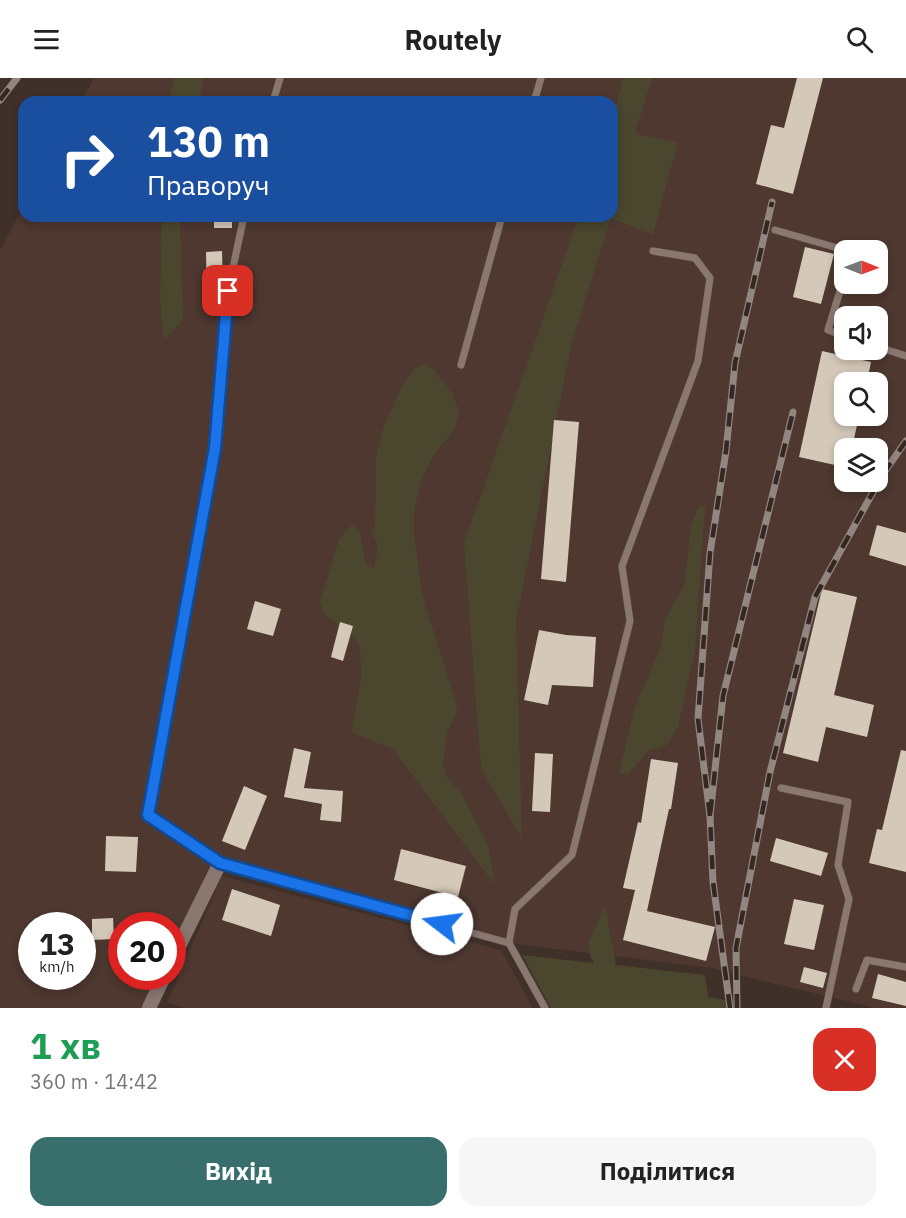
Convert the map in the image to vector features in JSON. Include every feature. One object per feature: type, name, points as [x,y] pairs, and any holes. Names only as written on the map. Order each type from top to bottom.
[{"type":"street","points":[[186,932],[220,863]]},
{"type":"street","points":[[149,1008],[157,990]]},
{"type":"lane","points":[[275,96],[280,78]]},
{"type":"lane","points":[[536,96],[541,78]]},
{"type":"lane","points":[[243,222],[228,291],[215,448],[148,815],[220,863],[509,943]]},
{"type":"lane","points":[[461,365],[500,222]]},
{"type":"lane","points":[[775,230],[834,247]]},
{"type":"lane","points":[[544,1008],[509,943],[515,909],[572,855],[630,621],[622,566],[698,361],[710,278],[695,258],[653,251]]},
{"type":"lane","points":[[834,310],[828,330],[834,332]]},
{"type":"lane","points":[[888,350],[906,356]]},
{"type":"lane","points":[[781,788],[848,802],[838,865],[849,899],[826,1008]]},
{"type":"lane","points":[[856,989],[867,960],[906,967]]},
{"type":"shaded area","points":[[94,78],[906,78],[906,1008],[875,1008],[711,968],[509,943],[220,863],[186,933],[186,912],[108,912],[108,990],[158,990],[149,1008],[0,1008],[0,250],[18,217],[18,222],[618,222],[618,96],[84,96]]},
{"type":"shaded area","points":[[174,78],[203,78],[200,96],[170,96]]},
{"type":"shaded area","points":[[623,78],[652,78],[635,134],[678,142],[653,235],[618,221],[618,97]]},
{"type":"shaded area","points":[[162,222],[180,222],[183,320],[164,340],[160,302]]},
{"type":"shaded area","points":[[577,222],[610,222],[572,342],[516,622],[522,838],[481,769],[464,543]]},
{"type":"shaded area","points":[[426,364],[434,370],[453,394],[459,412],[454,430],[433,456],[420,483],[414,513],[414,534],[422,594],[457,706],[456,715],[447,732],[443,766],[446,776],[460,791],[488,845],[495,885],[393,749],[351,732],[361,680],[360,648],[356,640],[323,612],[320,602],[339,539],[352,524],[360,532],[366,564],[374,568],[378,547],[370,526],[375,530],[376,459],[383,428],[402,386],[416,367]]},
{"type":"shaded area","points":[[705,505],[695,650],[678,727],[667,745],[648,751],[628,775],[619,773],[635,707],[660,649],[665,620],[684,585],[691,526],[698,507]]},
{"type":"shaded area","points":[[222,876],[501,950],[533,1008],[185,1008],[167,1003],[173,990],[186,990],[186,959]]},
{"type":"shaded area","points":[[605,905],[616,965],[705,975],[708,997],[725,1000],[726,1008],[551,1008],[522,955],[594,963],[588,944]]},
{"type":"building","points":[[797,78],[823,78],[793,194],[756,184],[771,125],[784,128]]},
{"type":"building","points":[[214,222],[232,222],[232,228],[214,228]]},
{"type":"building","points":[[805,247],[834,254],[821,304],[793,297]]},
{"type":"building","points":[[222,251],[222,301],[207,301],[206,252]]},
{"type":"building","points":[[822,351],[834,354],[834,360],[871,362],[869,372],[834,372],[834,426],[857,426],[854,438],[834,438],[834,465],[799,457]]},
{"type":"building","points":[[554,420],[579,422],[566,582],[541,579]]},
{"type":"building","points":[[877,525],[906,533],[906,566],[869,555]]},
{"type":"building","points":[[822,589],[857,597],[834,695],[874,705],[867,737],[826,727],[818,762],[783,753]]},
{"type":"building","points":[[255,601],[281,609],[273,636],[247,629]]},
{"type":"building","points":[[340,622],[353,626],[343,661],[331,657]]},
{"type":"building","points":[[539,630],[596,637],[593,687],[552,685],[548,705],[524,700]]},
{"type":"building","points":[[294,748],[311,752],[304,788],[343,791],[341,822],[320,820],[322,804],[284,797]]},
{"type":"building","points":[[901,750],[906,751],[906,872],[869,863],[877,829],[882,830]]},
{"type":"building","points":[[535,753],[553,754],[550,812],[532,811]]},
{"type":"building","points":[[651,759],[678,763],[671,809],[669,809],[647,911],[715,927],[706,961],[623,940],[635,890],[623,888],[638,822],[641,823]]},
{"type":"building","points":[[244,786],[267,796],[245,850],[222,841]]},
{"type":"building","points":[[106,836],[138,837],[136,872],[105,871]]},
{"type":"building","points":[[776,838],[828,853],[821,876],[770,861]]},
{"type":"building","points":[[401,849],[466,866],[458,897],[394,880]]},
{"type":"building","points":[[232,889],[280,905],[271,936],[222,920]]},
{"type":"building","points":[[794,899],[824,905],[814,950],[784,944]]},
{"type":"building","points":[[108,918],[108,939],[96,940],[96,919]]},
{"type":"building","points":[[804,967],[827,973],[823,988],[800,982]]},
{"type":"building","points":[[878,974],[906,982],[906,1006],[872,998]]},
{"type":"railway","points":[[0,100],[17,78]]},
{"type":"railway","points":[[710,816],[698,719],[710,553],[726,451],[735,363],[772,202]]},
{"type":"railway","points":[[730,1008],[713,882],[710,816],[723,696],[793,412]]},
{"type":"railway","points":[[737,1008],[736,948],[770,772],[815,597],[883,474],[906,441]]},
{"type":"route","points":[[228,291],[215,448],[148,815],[220,863],[442,924]]}]
